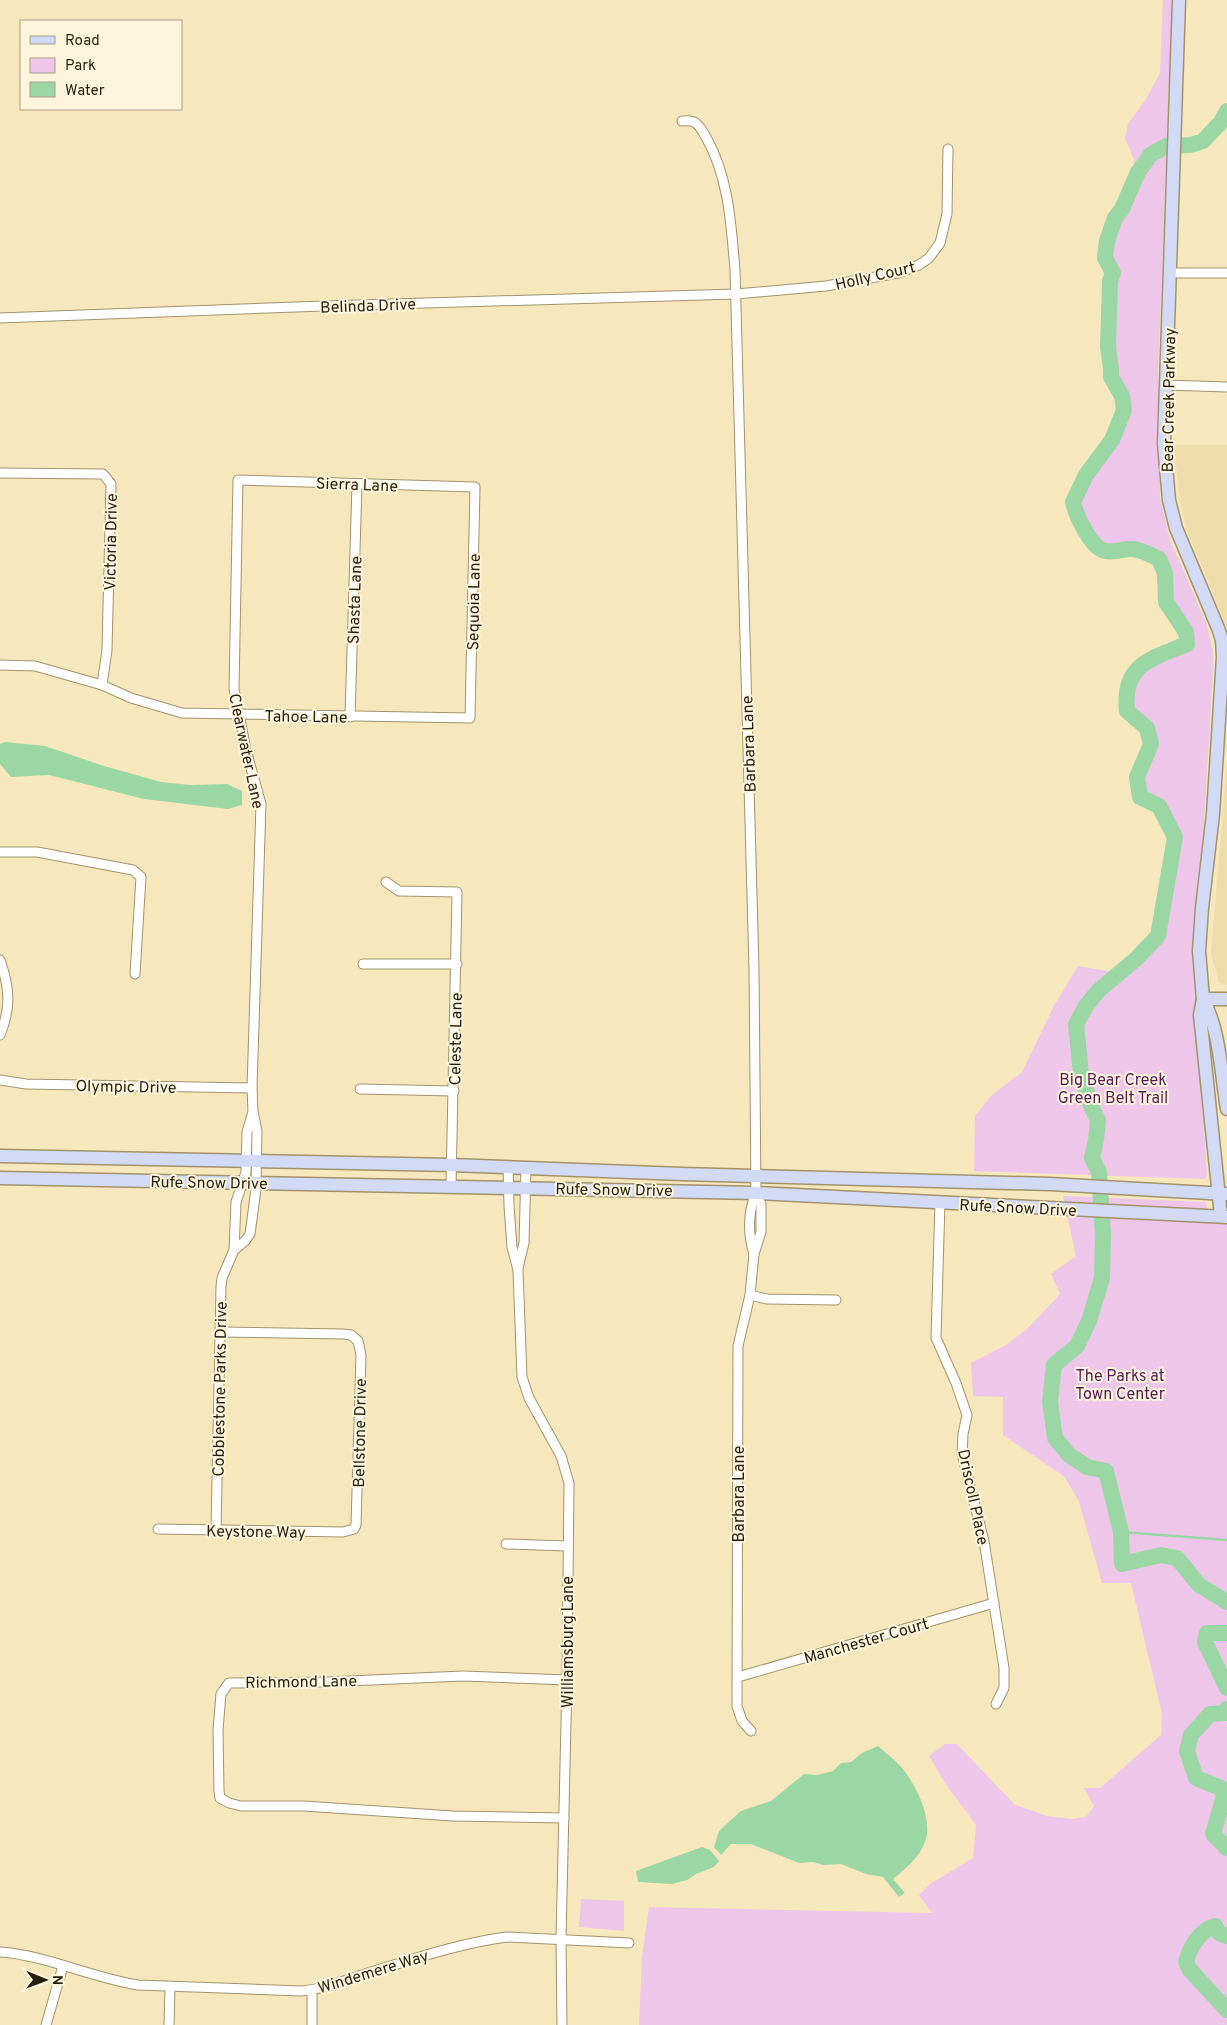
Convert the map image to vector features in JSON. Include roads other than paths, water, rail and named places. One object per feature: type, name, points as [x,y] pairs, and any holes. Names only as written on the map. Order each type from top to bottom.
[{"type":"main road","name":"Bear Creek Parkway","points":[[1180,0],[1164,444],[1169,500],[1176,528],[1222,640],[1223,657],[1213,814],[1199,952],[1203,999],[1200,1015],[1223,1194],[1224,1216]]},
{"type":"main road","name":"Bear Creek Parkway","points":[[1203,999],[1210,1012],[1214,1029],[1227,1109]]},
{"type":"main road","points":[[1203,999],[1227,999]]},
{"type":"main road","name":"Rufe Snow Drive","points":[[0,1156],[451,1186],[756,1193],[1224,1216]]},
{"type":"main road","name":"Rufe Snow Drive","points":[[0,1178],[251,1172],[452,1164],[508,1168],[1050,1184],[1223,1194]]},
{"type":"street","name":"Barbara Lane","points":[[682,121],[696,123],[717,160],[729,210],[736,294],[753,941],[756,1193],[761,1204],[761,1232],[754,1254],[750,1295],[738,1346],[737,1706],[742,1721],[751,1731]]},
{"type":"street","name":"Holly Court","points":[[736,294],[826,286],[898,273],[919,266],[935,251],[942,234],[946,214],[948,149]]},
{"type":"street","points":[[1170,273],[1227,273]]},
{"type":"street","name":"Belinda Drive","points":[[0,318],[736,294]]},
{"type":"street","points":[[1166,385],[1227,387]]},
{"type":"street","name":"Victoria Drive","points":[[0,473],[103,474],[111,484],[107,650],[102,685]]},
{"type":"street","name":"Sierra Lane","points":[[238,480],[475,487]]},
{"type":"street","name":"Clearwater Lane","points":[[238,480],[234,689],[246,750],[261,804],[252,1088],[253,1112],[257,1130],[251,1172]]},
{"type":"street","name":"Shasta Lane","points":[[350,716],[357,484]]},
{"type":"street","name":"Sequoia Lane","points":[[470,718],[475,487]]},
{"type":"street","name":"Tahoe Lane","points":[[0,665],[35,666],[102,685],[131,698],[182,713],[470,718]]},
{"type":"street","points":[[0,852],[37,852],[133,870],[140,877],[136,974]]},
{"type":"street","name":"Celeste Lane","points":[[386,882],[400,891],[458,892],[451,1186]]},
{"type":"street","points":[[0,960],[9,994],[9,1008],[0,1035]]},
{"type":"street","points":[[363,964],[457,964]]},
{"type":"street","name":"Olympic Drive","points":[[0,1080],[26,1084],[252,1088]]},
{"type":"street","points":[[360,1089],[454,1091]]},
{"type":"street","name":"Williamsburg Lane","points":[[508,1168],[512,1247],[518,1270],[522,1377],[529,1398],[561,1456],[569,1483],[561,1938],[562,2025]]},
{"type":"street","name":"Williamsburg Lane","points":[[518,1270],[524,1242],[526,1168]]},
{"type":"street","name":"Cobblestone Parks Drive","points":[[216,1530],[222,1278],[234,1250],[236,1202],[251,1172]]},
{"type":"street","name":"Cobblestone Parks Drive","points":[[234,1250],[250,1234],[251,1172]]},
{"type":"street","name":"Driscoll Place","points":[[940,1202],[936,1338],[954,1376],[967,1415],[963,1434],[962,1454],[984,1541],[1004,1668],[1004,1688],[996,1704]]},
{"type":"street","points":[[750,1295],[767,1299],[836,1300]]},
{"type":"street","name":"Bellstone Drive","points":[[220,1332],[343,1334],[355,1337],[360,1346],[360,1355],[358,1518],[354,1529]]},
{"type":"street","name":"Keystone Way","points":[[158,1529],[343,1532],[354,1529]]},
{"type":"street","points":[[506,1544],[567,1546]]},
{"type":"street","name":"Manchester Court","points":[[738,1677],[994,1603]]},
{"type":"street","name":"Richmond Lane","points":[[564,1818],[453,1816],[304,1806],[241,1806],[229,1803],[220,1798],[218,1730],[221,1694],[229,1683],[326,1682],[463,1676],[567,1680]]},
{"type":"street","name":"Windemere Way","points":[[0,1952],[19,1954],[121,1982],[170,1987],[312,1990],[437,1952],[488,1939],[507,1937],[561,1938],[628,1943]]},
{"type":"street","points":[[46,2025],[63,1966]]},
{"type":"street","points":[[170,1987],[170,2025]]},
{"type":"street","points":[[312,1990],[312,2025]]},
{"type":"water","points":[[5,742],[45,746],[104,766],[161,782],[191,785],[227,784],[242,791],[242,805],[228,809],[144,799],[49,775],[11,777],[0,764],[0,744]]},
{"type":"water","points":[[878,1746],[900,1766],[911,1780],[926,1815],[927,1834],[922,1848],[911,1863],[893,1879],[905,1893],[899,1897],[883,1877],[866,1874],[841,1864],[799,1863],[751,1844],[731,1844],[721,1855],[714,1847],[719,1831],[741,1811],[771,1801],[804,1774],[817,1775],[833,1771],[841,1763],[851,1762],[862,1753]]},
{"type":"water","points":[[702,1847],[710,1850],[719,1861],[714,1867],[696,1874],[687,1880],[671,1884],[638,1882],[636,1871]]},
{"type":"waterway","points":[[1227,111],[1221,122],[1203,141],[1191,145],[1166,146],[1150,155],[1138,172],[1122,209],[1115,218],[1107,241],[1105,258],[1113,273],[1110,281],[1108,347],[1111,377],[1122,396],[1124,410],[1112,440],[1086,475],[1073,502],[1085,531],[1100,549],[1106,551],[1136,550],[1159,559],[1165,573],[1166,602],[1186,632],[1187,644],[1151,659],[1134,673],[1129,683],[1127,711],[1147,728],[1151,744],[1137,777],[1140,797],[1159,806],[1175,837],[1158,936],[1136,959],[1098,991],[1086,1006],[1076,1024],[1081,1074],[1098,1120],[1092,1158],[1099,1172],[1103,1234],[1102,1278],[1089,1321],[1077,1346],[1054,1365],[1050,1402],[1055,1438],[1069,1455],[1087,1467],[1106,1471],[1121,1532],[1122,1564],[1161,1555],[1177,1558],[1199,1585],[1227,1602]]},
{"type":"waterway","points":[[1121,1532],[1227,1540]]},
{"type":"waterway","points":[[1227,1633],[1207,1633],[1205,1642],[1227,1688]]},
{"type":"waterway","points":[[1227,1709],[1227,1713],[1210,1714],[1191,1735],[1187,1751],[1196,1778],[1221,1788],[1224,1796],[1213,1834],[1227,1848]]},
{"type":"waterway","points":[[1227,1936],[1219,1933],[1215,1926],[1205,1931],[1196,1940],[1186,1962],[1190,1970],[1227,2010]]},
{"type":"park label","name":"Big Bear Creek Green Belt Trail","points":[[1113,1088]]},
{"type":"park label","name":"The Parks at Town Center","points":[[1120,1384]]}]
